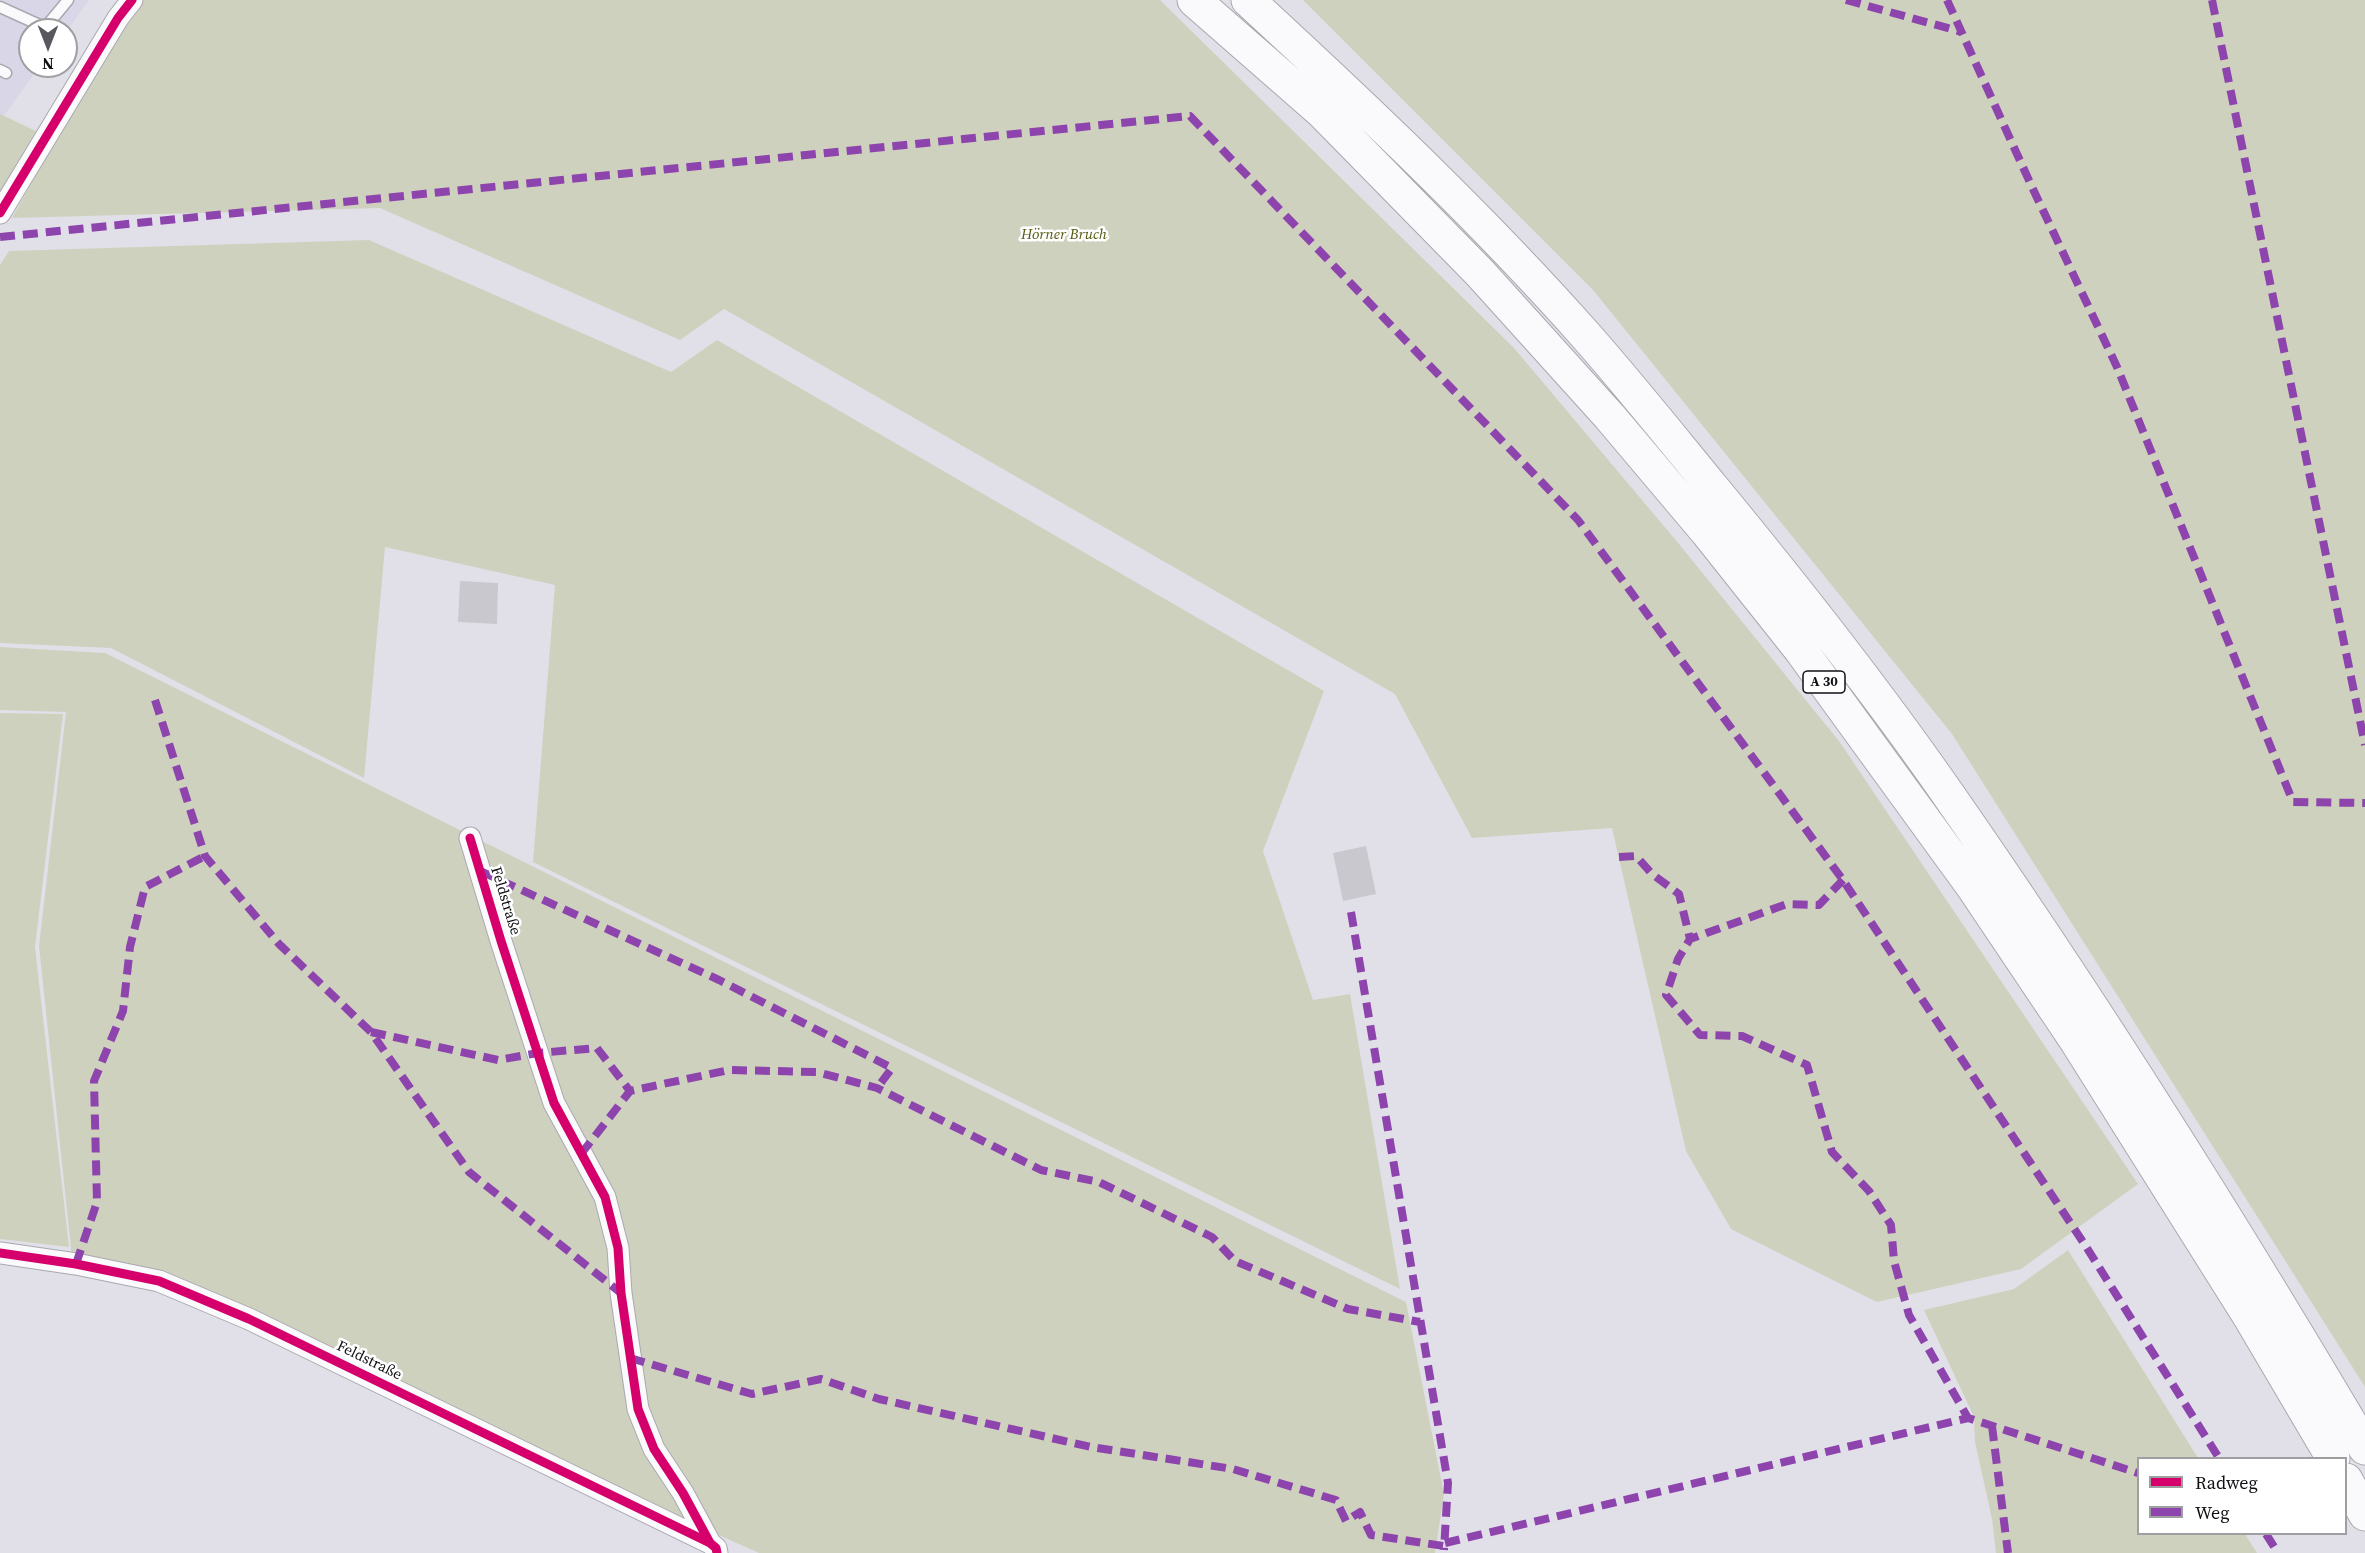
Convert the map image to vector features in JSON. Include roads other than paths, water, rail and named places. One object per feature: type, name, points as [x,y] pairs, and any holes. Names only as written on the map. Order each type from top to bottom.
[{"type":"highway","name":"A 30","points":[[1194,0],[1321,111],[1480,273],[1610,417],[1707,532],[1800,649],[1973,887],[2074,1039],[2251,1319],[2332,1457]]},
{"type":"highway","name":"A 30","points":[[1248,0],[1368,110],[1443,184],[1586,336],[1754,538],[1831,635],[1941,784],[2116,1042],[2224,1213],[2365,1449]]},
{"type":"highway","points":[[2347,1482],[2365,1514]]},
{"type":"street","points":[[0,213],[118,18],[132,0]]},
{"type":"street","name":"Feldstraße","points":[[470,838],[554,1103],[605,1197],[618,1248],[621,1293],[638,1409],[654,1449],[683,1493],[713,1548]]},
{"type":"street","name":"Feldstraße","points":[[0,1254],[76,1264],[159,1281],[249,1319],[713,1548]]},
{"type":"lane","points":[[0,7],[44,27],[68,0]]},
{"type":"park label","name":"Hörner Bruch","points":[[1064,235]]}]
